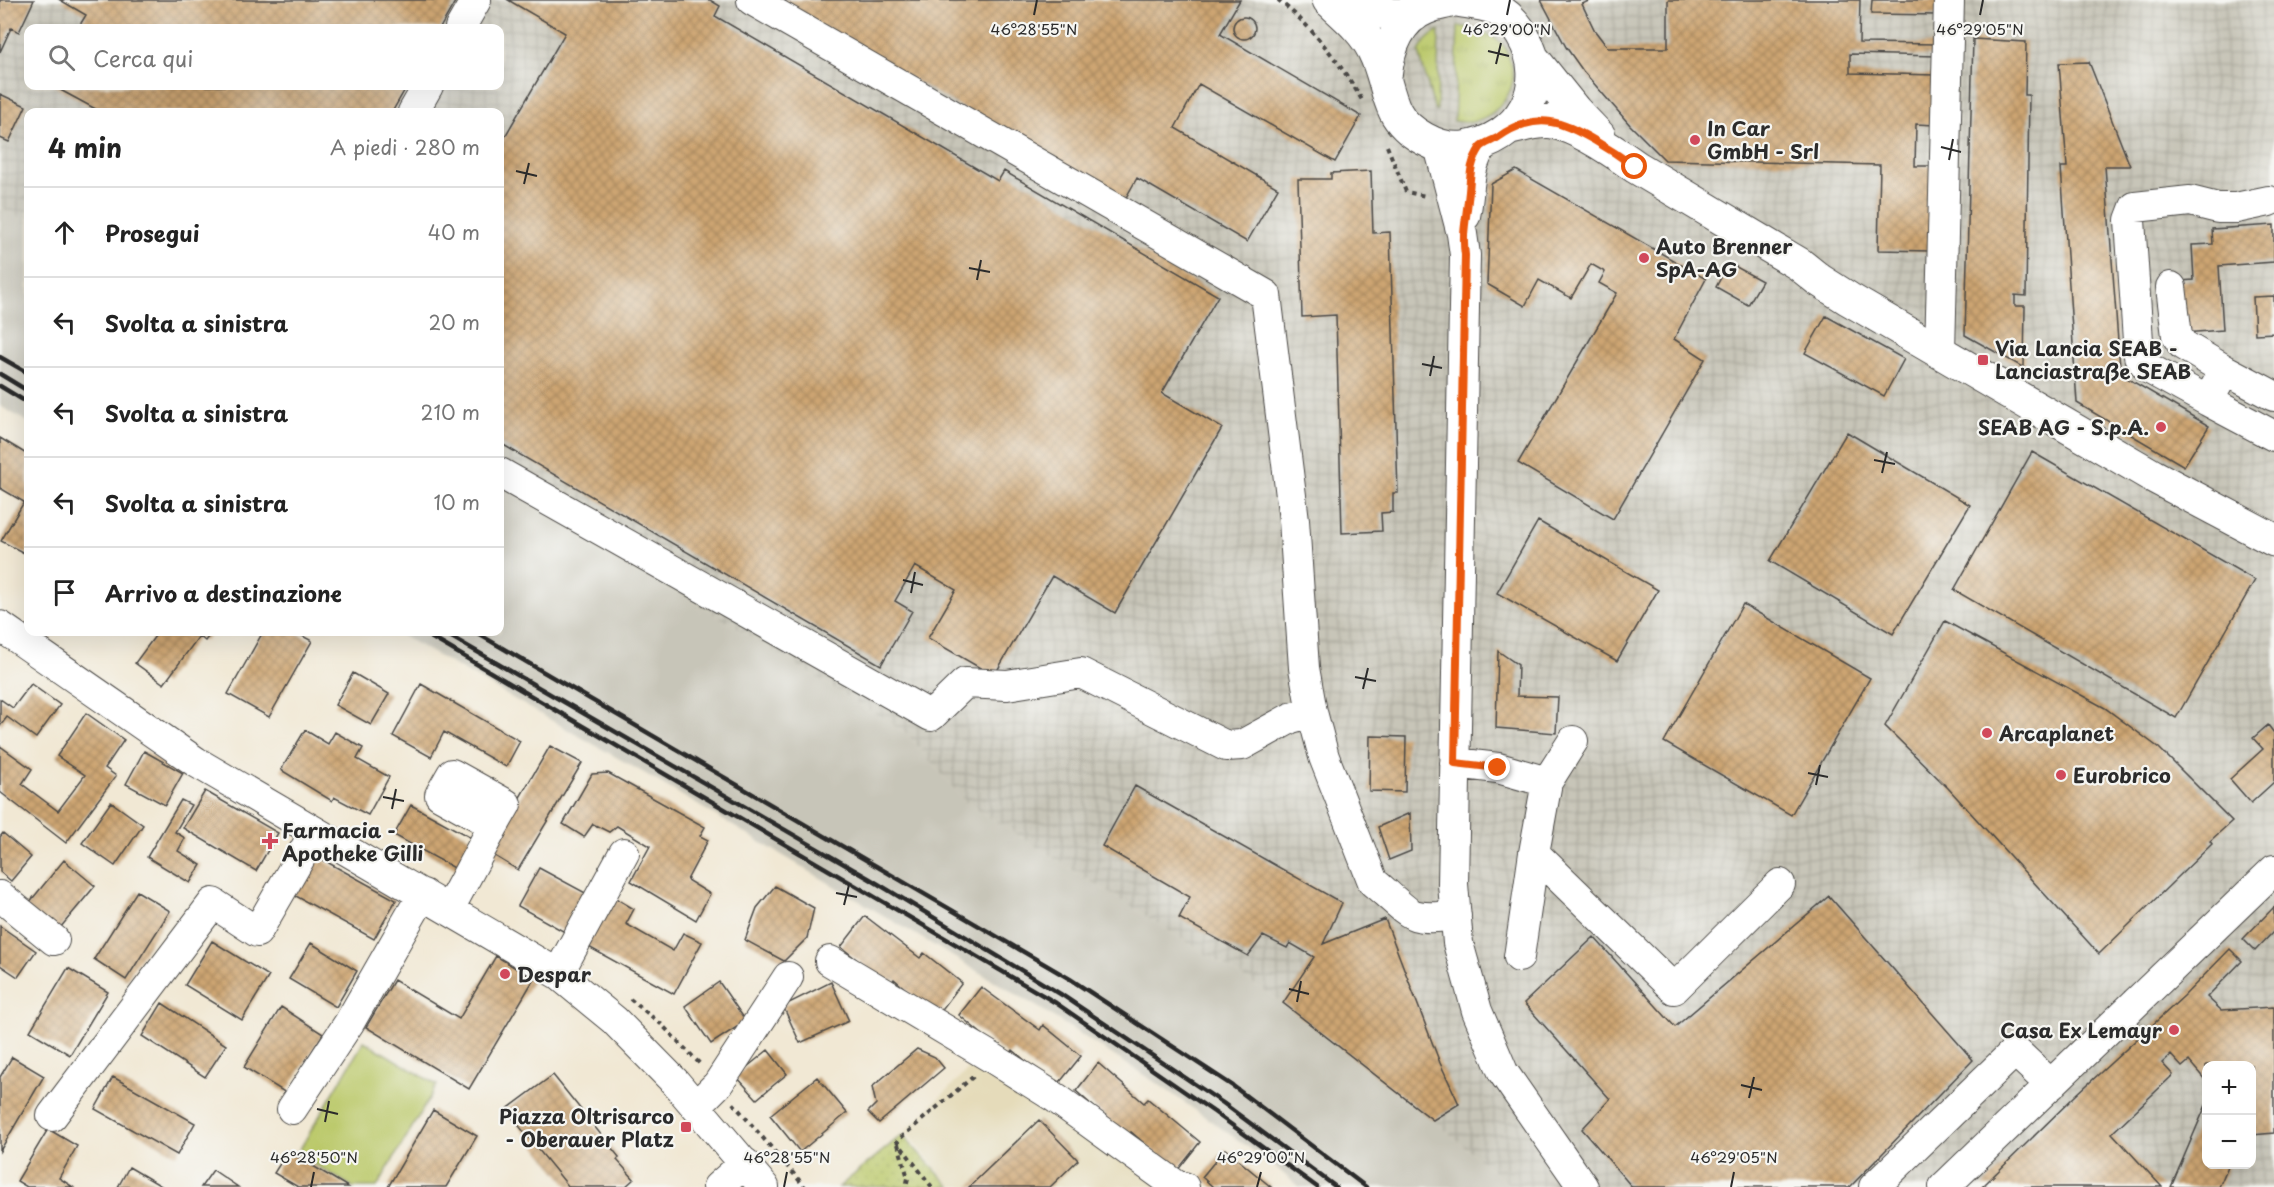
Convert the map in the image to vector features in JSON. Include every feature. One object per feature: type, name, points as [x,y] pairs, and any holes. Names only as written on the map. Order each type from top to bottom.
[{"type":"main road","points":[[1329,0],[1360,30],[1374,49],[1395,111],[1411,130],[1438,146],[1460,148],[1482,145],[1495,140],[1511,128],[1529,102],[1534,77],[1534,60]]},
{"type":"main road","points":[[1344,0],[1392,15],[1414,15]]},
{"type":"main road","points":[[1385,77],[1387,58],[1394,40],[1404,24],[1425,8],[1455,0],[1506,9],[1534,60],[1575,111],[1610,149]]},
{"type":"main road","points":[[1511,128],[1552,122],[1610,149],[1635,167],[1799,264],[1819,280],[2162,481],[2274,540]]},
{"type":"street","points":[[462,24],[476,0]]},
{"type":"street","points":[[752,0],[1266,295],[1294,520],[1304,668],[1312,712],[1324,757],[1373,882],[1391,895],[1398,905],[1416,916],[1456,916]]},
{"type":"street","points":[[1940,351],[1949,0]]},
{"type":"street","points":[[415,108],[426,90]]},
{"type":"street","points":[[1462,234],[1468,198],[1468,176],[1482,145]]},
{"type":"street","points":[[1438,146],[1462,234],[1464,267],[1453,884],[1458,943],[1477,1011],[1503,1072],[1583,1187]]},
{"type":"street","points":[[2269,201],[2236,208],[2218,208],[2190,201],[2135,207],[2130,220],[2139,356],[2148,368],[2274,436]]},
{"type":"street","points":[[2171,287],[2177,336],[2183,345],[2274,396]]},
{"type":"street","points":[[2208,401],[2225,370]]},
{"type":"street","points":[[504,475],[931,716],[965,683],[1007,685],[1081,673],[1226,746],[1242,745],[1291,718],[1312,712]]},
{"type":"street","points":[[0,626],[196,762],[558,974],[614,1020],[696,1106],[764,1187]]},
{"type":"street","points":[[1519,957],[1547,782],[1573,741]]},
{"type":"street","points":[[1455,763],[1498,768],[1547,782]]},
{"type":"street","points":[[449,909],[494,825]]},
{"type":"street","points":[[52,1116],[213,903],[257,932],[315,832]]},
{"type":"street","points":[[1534,853],[1674,988],[1780,884]]},
{"type":"street","points":[[558,974],[624,854]]},
{"type":"street","points":[[1944,1187],[2272,874]]},
{"type":"street","points":[[292,1109],[349,1023],[423,894]]},
{"type":"street","points":[[0,896],[54,940]]},
{"type":"street","points":[[831,961],[1056,1098],[1177,1186],[1184,1187]]},
{"type":"street","points":[[696,1106],[718,1084],[788,977]]},
{"type":"street","points":[[1874,1187],[2015,1051],[2050,1085]]},
{"type":"street","points":[[718,1187],[745,1163]]},
{"type":"path","points":[[897,1141],[994,1059]]},
{"type":"path","points":[[897,1141],[908,1178],[906,1187]]},
{"type":"path","points":[[897,1141],[932,1187]]},
{"type":"shaded area","points":[[0,0],[2274,0],[2274,1187],[1512,1187],[1433,1120],[1283,1003],[965,802],[907,734],[504,483],[504,108],[24,108],[24,222],[0,207]]},
{"type":"shaded area","points":[[0,207],[24,222],[24,420],[0,406]]},
{"type":"shaded area","points":[[504,483],[907,734],[965,802],[1283,1003],[1433,1120],[1512,1187],[1299,1187],[1271,1163],[1161,1086],[1041,1009],[644,773],[403,636],[504,636]]},
{"type":"shaded area","points":[[970,1068],[1164,1187],[952,1187],[905,1131]]},
{"type":"green space","points":[[1458,26],[1483,32],[1499,41],[1506,50],[1513,73],[1509,92],[1498,108],[1482,119],[1470,122],[1454,121]]},
{"type":"green space","points":[[1439,31],[1437,111],[1434,108],[1419,52],[1427,39]]},
{"type":"green space","points":[[364,1041],[437,1085],[377,1187],[353,1187],[297,1154]]},
{"type":"green space","points":[[902,1135],[951,1187],[839,1187]]},
{"type":"building","points":[[0,0],[34,0],[19,32],[11,28],[0,52]]},
{"type":"building","points":[[60,0],[456,0],[442,24],[80,24],[86,15]]},
{"type":"building","points":[[508,0],[710,0],[720,6],[715,16],[998,181],[1004,171],[1218,296],[1162,393],[1222,428],[1115,613],[1052,576],[994,676],[928,638],[956,590],[915,566],[895,601],[912,611],[881,665],[504,445],[504,138],[565,33]]},
{"type":"building","points":[[775,0],[1240,0],[1220,34],[1361,116],[1335,162],[1199,84],[1175,128],[1278,188],[1247,242],[1137,178],[1124,201]]},
{"type":"building","points":[[1541,0],[1591,0],[1582,4],[1595,31],[1608,48],[1668,48],[1668,0],[1860,0],[1859,43],[1939,44],[1938,56],[1850,54],[1850,73],[1936,75],[1935,125],[1916,124],[1915,166],[1934,166],[1932,251],[1878,250],[1880,165],[1665,160],[1630,125],[1583,71],[1566,47]]},
{"type":"building","points":[[1872,0],[1939,0],[1939,15],[1871,14]]},
{"type":"building","points":[[1244,17],[1252,20],[1255,28],[1252,36],[1244,39],[1236,36],[1233,28],[1236,20]]},
{"type":"building","points":[[1973,39],[2026,42],[2025,95],[2029,95],[2026,296],[2015,295],[2015,306],[2025,306],[2024,368],[1965,335]]},
{"type":"building","points":[[2089,62],[2130,166],[2105,166],[2120,368],[2125,377],[2209,426],[2184,466],[2077,403],[2061,167],[2067,167],[2059,63]]},
{"type":"building","points":[[60,90],[405,90],[394,108],[94,108]]},
{"type":"building","points":[[0,94],[26,106],[9,142],[0,138]]},
{"type":"building","points":[[1516,170],[1706,279],[1674,339],[1705,359],[1613,519],[1518,463],[1617,293],[1599,283],[1605,272],[1591,264],[1571,298],[1539,280],[1525,306],[1487,284],[1491,184]]},
{"type":"building","points":[[1371,171],[1373,233],[1390,232],[1398,493],[1393,493],[1393,512],[1381,513],[1382,531],[1342,533],[1336,315],[1302,317],[1298,179],[1331,179],[1331,173]]},
{"type":"building","points":[[2274,225],[2274,262],[2219,266],[2223,330],[2183,333],[2180,281],[2194,280],[2192,245],[2213,244],[2212,229]]},
{"type":"building","points":[[1729,263],[1762,281],[1748,305],[1716,287]]},
{"type":"building","points":[[2274,296],[2274,333],[2255,334],[2253,297]]},
{"type":"building","points":[[1826,316],[1904,359],[1884,396],[1805,353]]},
{"type":"building","points":[[1847,432],[1970,505],[1893,634],[1770,561]]},
{"type":"building","points":[[0,438],[24,453],[24,502],[0,488]]},
{"type":"building","points":[[2032,452],[2255,580],[2176,718],[1954,590]]},
{"type":"building","points":[[24,502],[24,553],[1,541]]},
{"type":"building","points":[[1538,521],[1658,590],[1617,661],[1497,593]]},
{"type":"building","points":[[1743,604],[1870,678],[1791,815],[1664,742]]},
{"type":"building","name":"Eurobrico","points":[[1945,621],[2105,708],[2159,748],[2232,821],[2210,841],[2212,844],[2099,954],[1948,788],[1885,726]]},
{"type":"building","points":[[155,636],[199,636],[164,684],[135,663]]},
{"type":"building","points":[[199,636],[209,636],[205,641]]},
{"type":"building","points":[[261,636],[303,636],[312,641],[269,717],[228,694]]},
{"type":"building","points":[[1498,651],[1518,665],[1517,696],[1558,697],[1556,733],[1496,728]]},
{"type":"building","points":[[353,673],[389,694],[371,725],[335,705]]},
{"type":"building","points":[[31,684],[60,705],[36,738],[7,717],[0,726],[0,699],[13,708]]},
{"type":"building","points":[[421,684],[520,741],[506,767],[444,732],[431,757],[393,736]]},
{"type":"building","points":[[86,713],[124,740],[105,768],[116,776],[66,843],[0,792],[0,746],[32,769],[22,784],[58,811],[85,775],[57,756]]},
{"type":"building","points":[[2268,725],[2274,733],[2274,782],[2251,803],[2230,779],[2263,749],[2253,738]]},
{"type":"building","points":[[305,730],[328,744],[335,732],[363,748],[357,759],[389,777],[368,815],[334,797],[332,801],[281,770]]},
{"type":"building","points":[[1370,736],[1406,737],[1405,792],[1369,791]]},
{"type":"building","points":[[550,746],[582,763],[518,870],[488,852]]},
{"type":"building","points":[[144,751],[183,773],[165,805],[126,784]]},
{"type":"building","points":[[608,773],[705,827],[700,836],[708,840],[687,880],[710,894],[696,920],[631,881],[650,846],[617,826],[609,832],[593,824],[584,837],[563,824],[592,774]]},
{"type":"building","points":[[1135,786],[1342,903],[1323,944],[1385,919],[1440,1063],[1459,1104],[1433,1120],[1283,1003],[1314,957],[1290,943],[1287,948],[1263,936],[1248,956],[1179,918],[1190,897],[1102,846]]},
{"type":"building","points":[[205,791],[278,833],[256,871],[183,828]]},
{"type":"building","points":[[181,800],[191,805],[175,832],[185,838],[178,851],[201,865],[190,883],[147,857]]},
{"type":"building","points":[[111,802],[143,825],[115,866],[82,843]]},
{"type":"building","points":[[411,805],[475,840],[458,870],[394,835]]},
{"type":"building","points":[[1410,813],[1411,851],[1389,860],[1378,827]]},
{"type":"building","points":[[3,833],[31,857],[11,881],[0,872],[0,837]]},
{"type":"building","points":[[316,856],[396,900],[374,939],[294,895]]},
{"type":"building","points":[[64,860],[95,886],[55,934],[24,909]]},
{"type":"building","points":[[539,868],[591,896],[570,935],[518,906]]},
{"type":"building","points":[[775,886],[814,908],[807,938],[784,961],[745,940],[757,908]]},
{"type":"building","points":[[137,891],[170,911],[126,980],[94,959]]},
{"type":"building","points":[[612,896],[634,909],[626,924],[673,951],[683,933],[702,942],[674,994],[585,945]]},
{"type":"building","points":[[1829,896],[1973,1060],[1850,1187],[1632,1187],[1582,1129],[1610,1099],[1524,1003],[1594,937],[1675,1027]]},
{"type":"building","points":[[2274,907],[2274,931],[2255,951],[2243,939]]},
{"type":"building","points":[[865,916],[920,958],[924,953],[962,983],[937,1016],[894,979],[889,985],[841,947]]},
{"type":"building","points":[[0,926],[36,951],[18,977],[0,965]]},
{"type":"building","points":[[212,941],[269,976],[242,1020],[185,985]]},
{"type":"building","points":[[311,943],[357,971],[336,1007],[289,979]]},
{"type":"building","points":[[2230,949],[2242,961],[2207,997],[2221,1010],[2274,1007],[2274,1133],[2256,1135],[2256,1061],[2202,1061],[2202,1076],[2189,1061],[2182,1067],[2171,1055],[2162,1063],[2173,1075],[2112,1133],[2162,1187],[1982,1187],[2076,1095],[2184,996]]},
{"type":"building","points":[[496,956],[534,979],[469,1089],[366,1027],[394,980],[459,1019]]},
{"type":"building","points":[[68,968],[108,992],[70,1055],[30,1031]]},
{"type":"building","points":[[719,982],[746,1021],[711,1044],[685,1006]]},
{"type":"building","points":[[831,982],[849,1021],[800,1043],[783,1006]]},
{"type":"building","points":[[981,987],[1040,1030],[1043,1025],[1081,1056],[1056,1087],[1013,1050],[1008,1056],[959,1015]]},
{"type":"building","points":[[162,1003],[226,1045],[205,1077],[142,1036]]},
{"type":"building","points":[[281,1007],[323,1034],[286,1093],[244,1067]]},
{"type":"building","points":[[917,1049],[935,1057],[944,1068],[879,1123],[868,1112],[876,1104],[872,1087]]},
{"type":"building","points":[[768,1050],[787,1074],[757,1099],[736,1076]]},
{"type":"building","points":[[12,1057],[44,1076],[0,1151],[0,1077]]},
{"type":"building","points":[[1098,1063],[1144,1103],[1148,1099],[1200,1142],[1177,1171],[1131,1132],[1128,1137],[1076,1091]]},
{"type":"building","points":[[553,1075],[634,1179],[625,1187],[569,1187],[506,1110]]},
{"type":"building","points":[[113,1077],[195,1123],[177,1155],[95,1109]]},
{"type":"building","points":[[817,1077],[847,1113],[800,1152],[770,1115]]},
{"type":"building","points":[[433,1110],[477,1136],[446,1187],[388,1187]]},
{"type":"building","points":[[2202,1114],[2202,1169],[2227,1169],[2219,1187],[2171,1187]]},
{"type":"building","points":[[1039,1120],[1078,1160],[1050,1187],[969,1187]]},
{"type":"building","points":[[48,1129],[77,1146],[59,1178],[73,1187],[27,1187],[17,1181]]},
{"type":"building","points":[[1225,1149],[1271,1187],[1213,1187],[1202,1177]]},
{"type":"building","points":[[288,1151],[348,1187],[298,1187],[274,1173]]},
{"type":"building","points":[[129,1167],[163,1187],[118,1187]]},
{"type":"building","points":[[213,1170],[238,1187],[201,1187]]},
{"type":"railway","points":[[0,357],[24,371]]},
{"type":"railway","points":[[0,374],[24,389]]},
{"type":"railway","points":[[0,386],[24,401]]},
{"type":"railway","points":[[429,636],[1056,1003],[1214,1112],[1317,1187]]},
{"type":"railway","points":[[450,636],[870,879],[1062,995],[1223,1103],[1336,1187]]},
{"type":"railway","points":[[482,636],[1070,979],[1233,1086],[1366,1187]]},
{"type":"place","name":"In Car GmbH - Srl","points":[[1695,140]]},
{"type":"place","name":"Auto Brenner SpA-AG","points":[[1644,258]]},
{"type":"place","name":"Via Lancia SEAB - Lanciastraße SEAB","points":[[1983,360]]},
{"type":"place","name":"SEAB AG - S.p.A.","points":[[2161,427]]},
{"type":"place","name":"Arcaplanet","points":[[1987,733]]},
{"type":"place","name":"Eurobrico","points":[[2061,775]]},
{"type":"place","name":"Farmacia - Apotheke Gilli","points":[[270,841]]},
{"type":"place","name":"Despar","points":[[505,974]]},
{"type":"place","name":"Casa Ex Lemayr","points":[[2174,1030]]},
{"type":"place","name":"Piazza Oltrisarco - Oberauer Platz","points":[[686,1127]]},
{"type":"route","points":[[1498,768],[1455,763],[1465,255],[1462,234],[1468,198],[1468,176],[1482,145],[1495,140],[1511,128],[1542,122],[1562,125],[1610,149],[1635,167]]}]
